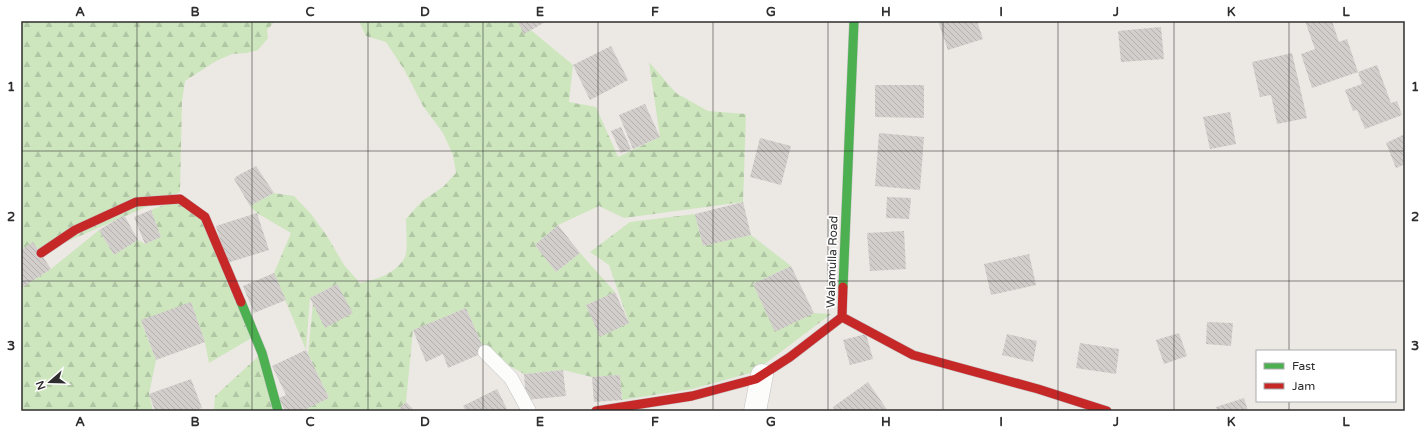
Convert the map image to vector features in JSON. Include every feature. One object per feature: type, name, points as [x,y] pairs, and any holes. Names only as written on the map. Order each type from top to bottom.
[{"type":"street","name":"Walamulla Road","points":[[854,21],[842,317],[913,355],[1038,389],[1107,411]]},
{"type":"street","points":[[41,253],[75,230],[136,202],[180,199],[205,217],[262,353],[278,411]]},
{"type":"street","points":[[596,411],[692,396],[756,378],[790,357],[842,317]]},
{"type":"street","points":[[755,411],[762,375]]},
{"type":"lane","points":[[485,352],[511,378],[529,411]]},
{"type":"green space","points":[[21,21],[275,21],[267,30],[268,38],[258,50],[247,53],[232,54],[216,61],[185,81],[182,101],[180,192],[41,253],[33,242],[21,250]]},
{"type":"green space","points":[[359,21],[520,21],[573,65],[569,102],[596,107],[618,157],[660,137],[649,62],[676,93],[708,111],[746,114],[743,202],[624,218],[599,206],[558,225],[535,245],[556,272],[580,253],[615,292],[586,305],[600,336],[629,323],[609,265],[590,252],[630,222],[695,214],[703,246],[751,235],[791,266],[753,284],[775,331],[814,313],[831,314],[754,372],[692,389],[622,400],[620,375],[592,377],[563,370],[524,374],[485,352],[466,308],[413,330],[406,402],[397,411],[302,411],[329,398],[308,354],[313,303],[325,327],[352,313],[337,284],[310,298],[306,350],[274,273],[291,233],[257,213],[250,206],[274,193],[294,196],[311,214],[327,236],[344,265],[360,283],[386,275],[401,263],[405,257],[406,249],[406,219],[422,201],[443,187],[456,173],[453,155],[443,133],[423,106],[405,71],[386,42],[366,36]]},
{"type":"green space","points":[[180,199],[205,217],[255,336],[209,363],[205,342],[191,303],[141,321],[156,360],[149,394],[153,411],[21,411],[21,288],[51,269],[99,230],[114,255],[138,240],[145,244],[161,237],[151,210]]},
{"type":"green space","points":[[262,353],[278,411],[214,411],[215,396]]},
{"type":"building","points":[[517,21],[547,21],[524,34]]},
{"type":"building","points":[[938,21],[977,21],[983,39],[948,50]]},
{"type":"building","points":[[1305,21],[1332,21],[1339,42],[1347,39],[1358,72],[1312,88],[1301,54],[1315,49]]},
{"type":"building","points":[[1161,27],[1164,59],[1121,62],[1118,31]]},
{"type":"building","points":[[611,46],[628,80],[590,100],[573,65]]},
{"type":"building","points":[[1292,53],[1307,118],[1277,124],[1271,95],[1260,97],[1252,62]]},
{"type":"building","points":[[1377,65],[1391,103],[1397,101],[1402,115],[1365,129],[1357,110],[1353,111],[1345,90],[1362,84],[1358,72]]},
{"type":"building","points":[[875,85],[924,85],[924,118],[875,117]]},
{"type":"building","points":[[645,104],[660,137],[633,149],[619,115]]},
{"type":"building","points":[[1230,112],[1236,144],[1210,149],[1203,117]]},
{"type":"building","points":[[621,127],[631,149],[621,153],[611,131]]},
{"type":"building","points":[[879,133],[924,137],[920,190],[875,186]]},
{"type":"building","points":[[1405,134],[1405,164],[1396,168],[1386,143]]},
{"type":"building","points":[[760,138],[791,146],[781,185],[750,177]]},
{"type":"building","points":[[256,166],[274,193],[250,206],[234,179]]},
{"type":"building","points":[[887,197],[911,198],[909,219],[886,218]]},
{"type":"building","points":[[743,202],[751,235],[703,246],[695,214]]},
{"type":"building","points":[[151,210],[161,237],[145,244],[134,217]]},
{"type":"building","points":[[257,213],[269,250],[227,263],[216,226]]},
{"type":"building","points":[[124,215],[138,240],[114,255],[99,230]]},
{"type":"building","points":[[558,225],[580,253],[556,272],[535,245]]},
{"type":"building","points":[[904,231],[906,269],[870,271],[867,233]]},
{"type":"building","points":[[33,242],[51,269],[21,288],[21,250]]},
{"type":"building","points":[[1029,254],[1036,285],[991,295],[984,264]]},
{"type":"building","points":[[791,266],[814,313],[775,332],[753,284]]},
{"type":"building","points":[[274,273],[286,300],[254,313],[243,286]]},
{"type":"building","points":[[337,284],[353,313],[325,328],[310,298]]},
{"type":"building","points":[[615,292],[629,323],[600,337],[586,305]]},
{"type":"building","points":[[191,302],[205,342],[156,360],[141,320]]},
{"type":"building","points":[[466,308],[485,352],[448,368],[443,354],[426,362],[413,330]]},
{"type":"building","points":[[1207,322],[1233,323],[1231,346],[1206,344]]},
{"type":"building","points":[[1179,333],[1187,356],[1164,364],[1156,340]]},
{"type":"building","points":[[866,334],[873,359],[850,365],[843,340]]},
{"type":"building","points":[[1007,334],[1037,341],[1033,362],[1002,355]]},
{"type":"building","points":[[1080,343],[1119,349],[1116,374],[1076,368]]},
{"type":"building","points":[[306,350],[329,398],[302,411],[285,411],[279,398],[286,395],[272,366]]},
{"type":"building","points":[[563,370],[566,396],[526,400],[524,374]]},
{"type":"building","points":[[620,375],[622,400],[594,402],[592,377]]},
{"type":"building","points":[[191,379],[202,408],[194,411],[155,411],[149,394]]},
{"type":"building","points":[[868,382],[888,411],[836,411],[833,407]]},
{"type":"building","points":[[497,389],[508,411],[466,411],[463,406]]},
{"type":"building","points":[[1244,398],[1248,411],[1217,411],[1216,407]]},
{"type":"building","points":[[406,402],[415,411],[397,411]]},
{"type":"traffic: fast","points":[[843,287],[854,21]]},
{"type":"traffic: fast","points":[[241,302],[262,353],[278,411]]},
{"type":"traffic: jam","points":[[41,253],[75,230],[136,202],[180,199],[205,217],[241,302]]},
{"type":"traffic: jam","points":[[843,287],[842,317],[913,355],[1038,389],[1107,411]]},
{"type":"traffic: jam","points":[[596,411],[692,396],[756,379],[790,357],[842,317]]}]
